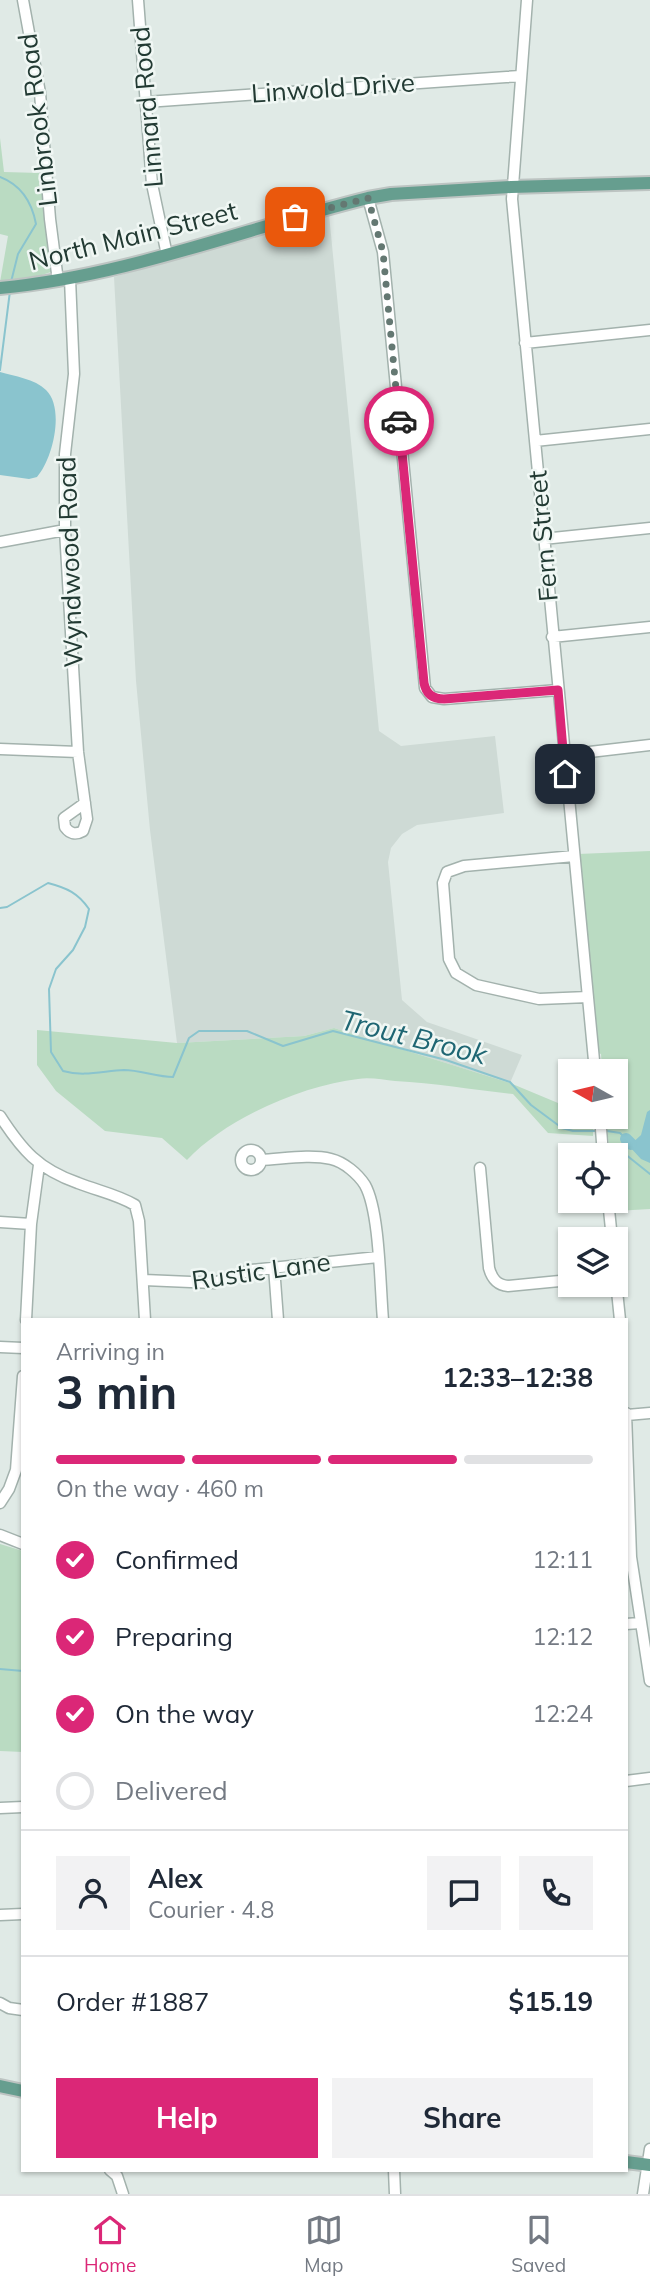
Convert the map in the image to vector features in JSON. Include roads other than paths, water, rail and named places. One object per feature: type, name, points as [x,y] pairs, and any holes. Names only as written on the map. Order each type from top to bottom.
[{"type":"main road","name":"North Main Street","points":[[0,288],[64,280],[391,194],[650,183]]},
{"type":"main road","points":[[0,2086],[21,2091]]},
{"type":"main road","points":[[628,2162],[649,2164]]},
{"type":"street","name":"Linbrook Road","points":[[23,0],[40,93],[50,219],[64,280]]},
{"type":"street","name":"Linnard Road","points":[[138,0],[152,184],[167,255]]},
{"type":"street","name":"Fern Street","points":[[527,0],[511,187],[594,1059]]},
{"type":"street","name":"Linwold Drive","points":[[146,102],[520,76]]},
{"type":"street","points":[[368,198],[383,252],[425,688],[432,697],[444,699],[558,690]]},
{"type":"street","name":"Wyndwood Road","points":[[64,280],[74,374],[65,454],[65,530],[78,752],[85,803]]},
{"type":"street","points":[[525,343],[650,330]]},
{"type":"street","points":[[534,441],[650,429]]},
{"type":"street","points":[[543,539],[650,528]]},
{"type":"street","points":[[0,542],[65,530]]},
{"type":"street","points":[[552,638],[650,627]]},
{"type":"street","points":[[564,755],[650,745]]},
{"type":"street","points":[[0,749],[78,752]]},
{"type":"street","points":[[574,856],[458,866],[447,872],[443,883],[449,959],[456,974],[476,985],[539,999],[588,997]]},
{"type":"street","points":[[0,1116],[16,1140],[39,1165],[77,1183],[120,1196],[135,1205],[139,1221],[145,1318]]},
{"type":"street","points":[[261,1160],[321,1157],[345,1164],[364,1183],[374,1214],[383,1318]]},
{"type":"street","points":[[26,1318],[31,1224],[39,1165]]},
{"type":"street","points":[[480,1168],[489,1268],[493,1279],[500,1285],[508,1286],[558,1281]]},
{"type":"street","points":[[0,1222],[31,1224]]},
{"type":"street","name":"Rustic Lane","points":[[144,1280],[214,1283],[251,1270],[378,1257]]},
{"type":"street","points":[[274,1267],[278,1318]]},
{"type":"street","points":[[618,1297],[620,1318]]},
{"type":"street","points":[[0,1347],[21,1348]]},
{"type":"street","points":[[0,1503],[9,1489],[16,1469],[21,1403]]},
{"type":"street","points":[[628,1414],[650,1413]]},
{"type":"street","points":[[628,1499],[631,1557],[650,1681]]},
{"type":"street","points":[[0,1535],[21,1543]]},
{"type":"street","points":[[628,1624],[640,1623]]},
{"type":"street","points":[[628,1782],[650,1778]]},
{"type":"street","points":[[0,1808],[21,1807]]},
{"type":"street","points":[[0,1915],[21,1914]]},
{"type":"street","points":[[0,2004],[21,2010]]},
{"type":"street","points":[[643,2194],[650,2149]]},
{"type":"street","points":[[112,2172],[117,2176],[123,2194]]},
{"type":"street","points":[[394,2172],[395,2194]]},
{"type":"water","points":[[0,372],[36,383],[52,398],[55,434],[48,458],[37,477],[29,479],[0,475]]},
{"type":"water","points":[[650,1110],[650,1163],[641,1159],[629,1146],[641,1135],[647,1112]]},
{"type":"waterway","name":"Trout Brook","points":[[0,177],[20,190],[32,209],[36,224],[18,254],[11,282]]},
{"type":"waterway","name":"Trout Brook","points":[[0,370],[10,291]]},
{"type":"waterway","name":"Trout Brook","points":[[0,908],[7,907],[48,883],[72,892],[89,909],[85,927],[73,950],[56,969],[49,989],[51,1052],[63,1071],[86,1074],[130,1070],[173,1077],[189,1038],[199,1031],[247,1031],[283,1046],[333,1031],[446,1060],[510,1082],[531,1105],[562,1128],[598,1131]]},
{"type":"waterway","name":"Trout Brook","points":[[607,1131],[620,1133],[626,1139],[625,1154],[650,1174]]},
{"type":"waterway","name":"Trout Brook","points":[[626,1139],[631,1144]]},
{"type":"waterway","points":[[0,1669],[21,1671]]}]
